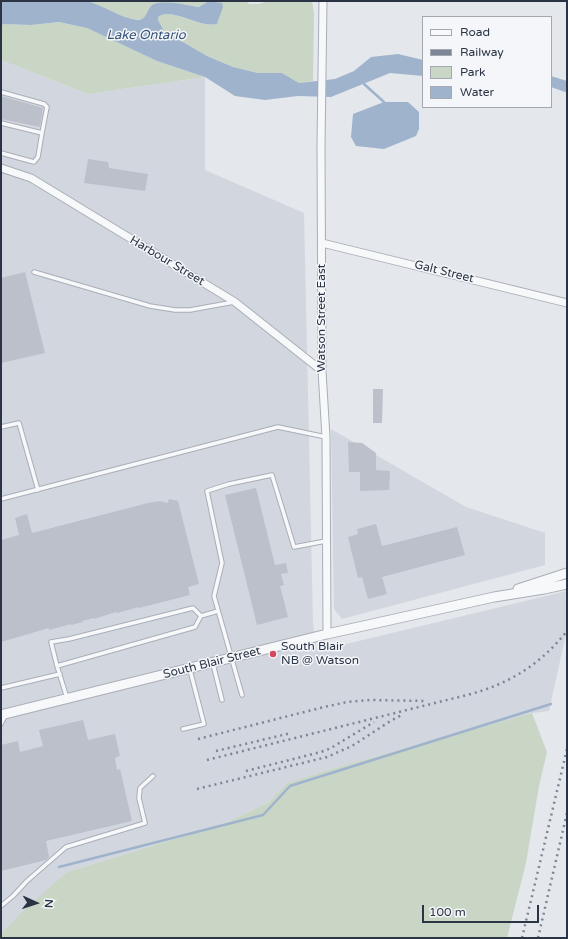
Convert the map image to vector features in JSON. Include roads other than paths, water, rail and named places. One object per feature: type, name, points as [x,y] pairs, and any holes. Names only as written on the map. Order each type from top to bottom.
[{"type":"street","name":"Watson Street East","points":[[323,1],[321,103],[322,371],[326,437],[327,634]]},
{"type":"street","name":"Harbour Street","points":[[1,168],[31,178],[235,302],[322,371]]},
{"type":"street","name":"Galt Street","points":[[322,243],[567,303]]},
{"type":"street","name":"South Blair Street","points":[[494,597],[567,573]]},
{"type":"street","name":"South Blair Street","points":[[3,715],[327,634],[494,597],[567,584]]},
{"type":"lane","points":[[1,92],[44,104],[47,107],[38,157],[34,162],[1,153]]},
{"type":"lane","points":[[1,123],[42,133]]},
{"type":"lane","points":[[34,272],[150,306],[175,310],[190,310],[235,302]]},
{"type":"lane","points":[[1,428],[19,422],[38,490]]},
{"type":"lane","points":[[1,499],[278,428],[326,437]]},
{"type":"lane","points":[[242,695],[214,596],[222,563],[207,490],[272,475],[294,547],[326,541]]},
{"type":"lane","points":[[68,699],[51,642],[193,608],[202,616]]},
{"type":"lane","points":[[57,666],[195,628],[202,616],[218,611]]},
{"type":"lane","points":[[213,663],[222,700]]},
{"type":"lane","points":[[183,729],[204,724],[190,669]]},
{"type":"lane","points":[[1,688],[60,674]]},
{"type":"lane","points":[[1,724],[3,715]]},
{"type":"lane","points":[[1,906],[14,896],[27,881],[66,847],[145,823],[139,798],[140,788],[153,776]]},
{"type":"water","name":"Lake Ontario","points":[[1,1],[86,1],[99,5],[124,17],[138,20],[144,18],[151,6],[154,4],[165,2],[199,7],[209,1],[222,3],[223,7],[217,24],[202,23],[170,14],[163,14],[158,17],[158,20],[164,31],[207,56],[233,67],[258,73],[282,73],[299,83],[335,79],[354,71],[371,57],[398,54],[422,60],[422,76],[390,73],[331,97],[298,96],[265,100],[235,96],[205,77],[157,61],[87,28],[59,22],[31,25],[3,24],[1,27]]},
{"type":"water","points":[[552,76],[567,81],[567,91],[565,92],[552,87]]},
{"type":"water","points":[[384,102],[408,102],[419,112],[419,129],[416,136],[384,149],[356,146],[351,137],[353,114]]},
{"type":"waterway","points":[[364,84],[384,102]]},
{"type":"waterway","points":[[59,867],[263,815],[290,786],[551,704]]},
{"type":"railway","points":[[207,760],[467,695],[497,685],[523,672],[535,663],[546,654],[567,631]]},
{"type":"railway","points":[[198,739],[347,702],[370,700],[427,701]]},
{"type":"railway","points":[[197,789],[327,757],[352,746],[402,715]]},
{"type":"railway","points":[[246,771],[321,752],[331,748],[374,722]]},
{"type":"railway","points":[[216,751],[291,733]]},
{"type":"railway","points":[[522,938],[567,749]]},
{"type":"railway","points":[[538,938],[567,813]]},
{"type":"place","name":"South Blair NB @ Watson","points":[[273,654]]}]
